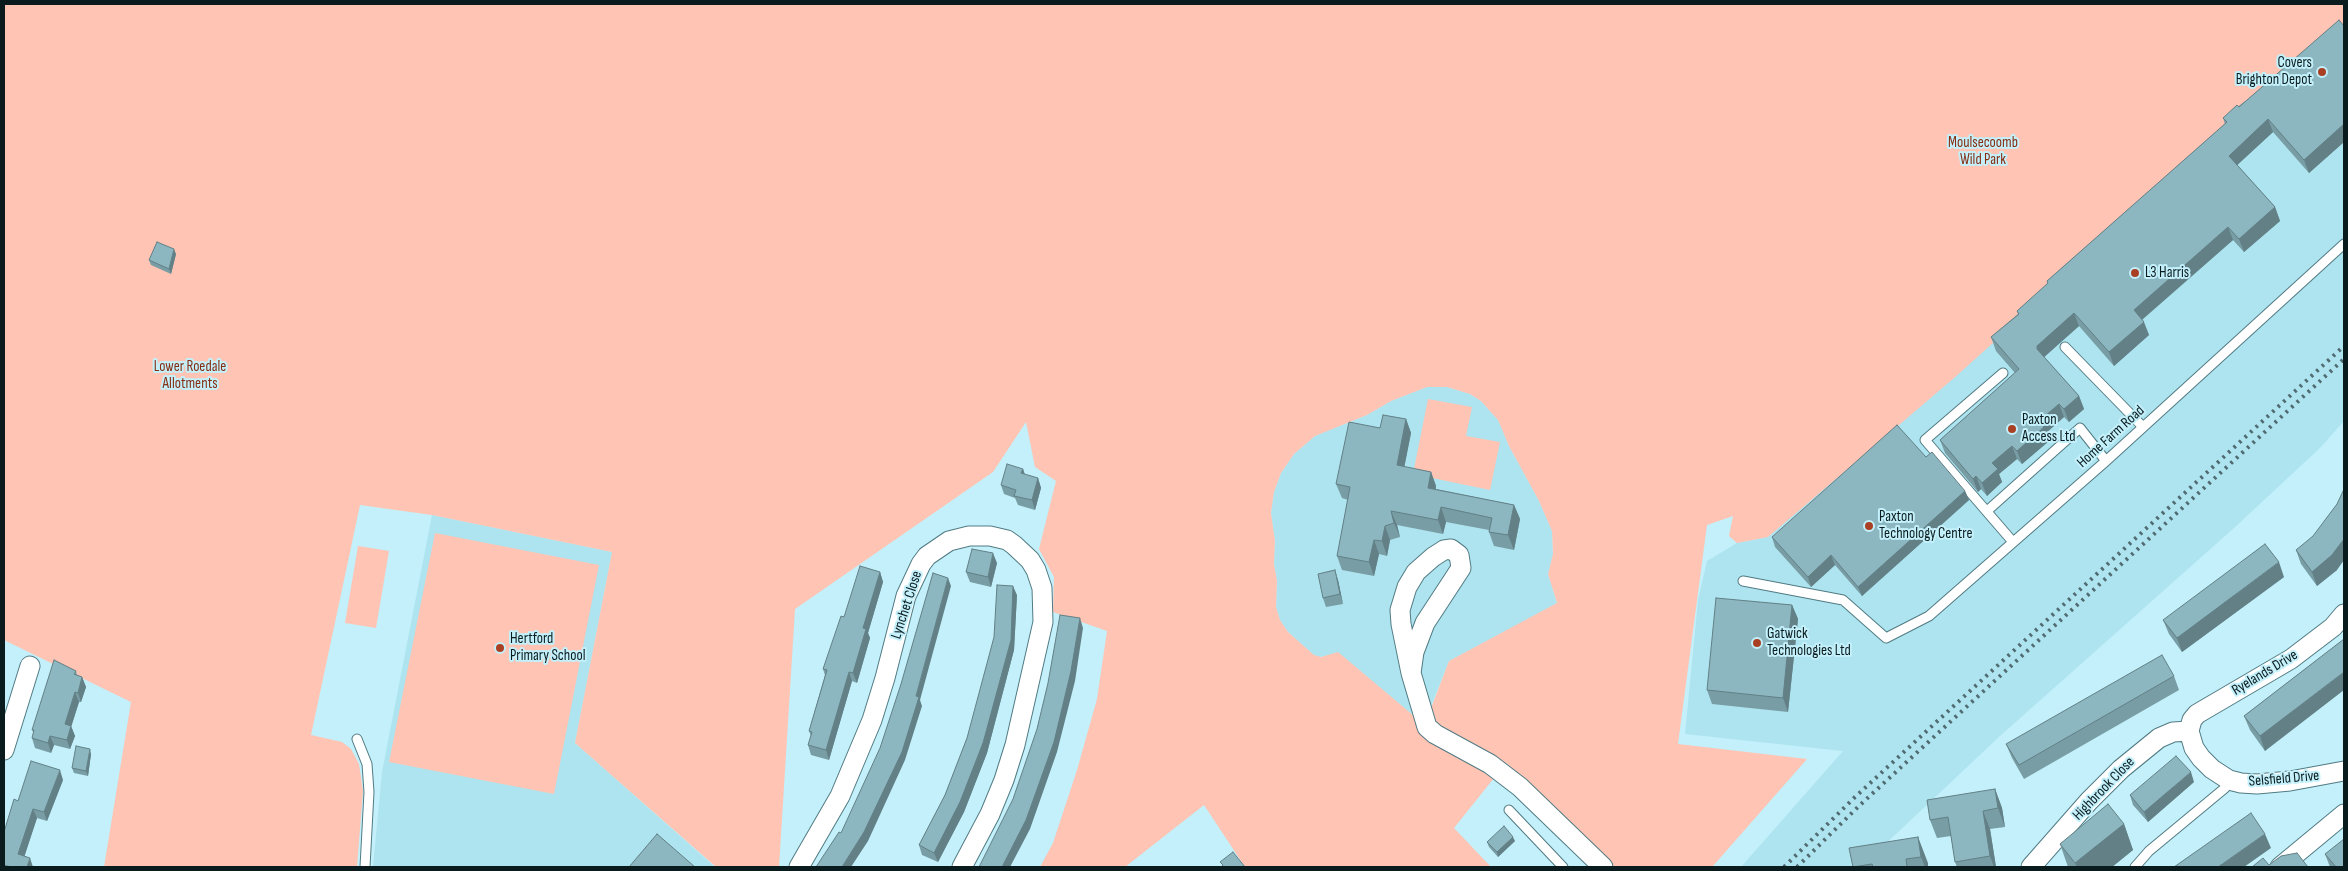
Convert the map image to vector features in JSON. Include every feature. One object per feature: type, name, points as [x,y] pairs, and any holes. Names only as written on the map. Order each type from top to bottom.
[{"type":"street","name":"Lynchet Close","points":[[799,867],[840,796],[872,720],[906,596],[920,564],[927,556],[949,541],[969,536],[990,536],[1007,540],[1033,565],[1042,588],[1043,622],[1022,718],[1004,780],[990,814],[962,867]]},
{"type":"street","points":[[1411,673],[1414,652],[1426,623],[1461,568],[1462,560],[1460,555],[1451,549],[1439,553],[1421,567],[1411,580],[1404,596],[1400,617],[1411,673],[1424,719],[1430,731],[1490,764],[1520,787],[1603,867]]},
{"type":"street","name":"Ryelands Drive","points":[[2189,730],[2192,720],[2197,714],[2291,659],[2333,627],[2344,614]]},
{"type":"street","points":[[4,750],[30,666]]},
{"type":"street","name":"Selsfield Drive","points":[[2189,730],[2194,748],[2201,758],[2212,769],[2229,780],[2257,784],[2272,783],[2320,777],[2344,771]]},
{"type":"street","name":"Highbrook Close","points":[[2031,867],[2089,801],[2121,769],[2158,738],[2173,732],[2189,730]]},
{"type":"street","points":[[2280,867],[2344,814]]},
{"type":"lane","name":"Home Farm Road","points":[[1743,581],[1843,600],[1886,638],[1929,616],[2106,461],[2344,244]]},
{"type":"lane","points":[[2064,346],[2143,427]]},
{"type":"lane","points":[[2003,373],[1925,440],[2013,542]]},
{"type":"lane","points":[[1986,511],[2080,428],[2106,461]]},
{"type":"lane","points":[[358,738],[367,764],[370,792],[364,867]]},
{"type":"lane","points":[[2135,867],[2149,851],[2224,788],[2229,780]]},
{"type":"lane","points":[[1508,810],[1564,867]]},
{"type":"shaded area","points":[[2344,27],[2344,421],[2320,448],[2234,528],[2000,736],[1861,867],[1741,867],[1843,751],[1685,734],[1698,600],[1707,561],[1737,543],[1768,537]]},
{"type":"shaded area","points":[[1427,387],[1447,387],[1470,394],[1481,401],[1498,420],[1552,531],[1553,554],[1548,574],[1557,604],[1449,661],[1427,716],[1420,721],[1338,653],[1321,657],[1314,655],[1288,632],[1280,620],[1276,607],[1275,541],[1271,513],[1274,492],[1281,473],[1294,454],[1315,436],[1367,415],[1391,401]]},
{"type":"shaded area","name":"Hertford Primary School","points":[[432,515],[612,552],[575,743],[715,867],[373,867],[382,772]]},
{"type":"green space","points":[[4,4],[2344,4],[2344,27],[1954,378],[1768,537],[1737,543],[1729,536],[1733,516],[1707,525],[1678,744],[1807,759],[1713,866],[1612,867],[1506,763],[1454,828],[1491,867],[1245,867],[1204,805],[1125,867],[1040,867],[1053,843],[1077,770],[1097,699],[1107,631],[1053,612],[1054,577],[1039,549],[1056,481],[1035,467],[1026,422],[993,472],[795,609],[779,867],[716,867],[575,743],[612,552],[432,515],[360,505],[311,735],[342,742],[351,749],[359,764],[363,791],[357,867],[104,867],[131,702],[4,640]],"holes":[[[1427,387],[1447,387],[1470,394],[1481,401],[1498,420],[1552,531],[1553,554],[1548,574],[1557,603],[1449,661],[1428,716],[1420,721],[1338,652],[1321,657],[1314,655],[1288,632],[1280,620],[1276,607],[1275,541],[1271,513],[1274,492],[1281,473],[1294,454],[1315,436],[1367,415],[1391,401]]]},
{"type":"green space","points":[[1428,399],[1472,407],[1466,436],[1500,442],[1490,490],[1413,474]]},
{"type":"green space","points":[[435,533],[599,565],[554,794],[389,762]]},
{"type":"green space","points":[[358,546],[389,551],[376,628],[345,623]]},
{"type":"building","points":[[2339,20],[2344,26],[2344,124],[2304,160],[2268,119],[2229,156],[2275,207],[2239,239],[2228,227],[2134,310],[2144,322],[2109,352],[2074,313],[2037,346],[2037,349],[2079,396],[2064,409],[2059,404],[2039,421],[2044,427],[2017,451],[2012,446],[1992,463],[1998,469],[1982,483],[1976,476],[1973,479],[1940,440],[2019,369],[1991,337],[2019,314],[2017,311],[2048,283],[2047,281],[2227,122],[2223,118],[2237,105],[2239,107]]},
{"type":"building","points":[[157,242],[174,249],[169,269],[149,260]]},
{"type":"building","points":[[1383,415],[1406,419],[1397,465],[1431,472],[1428,488],[1514,505],[1508,535],[1489,532],[1492,518],[1441,507],[1438,520],[1391,511],[1394,523],[1385,526],[1382,541],[1374,540],[1369,562],[1337,556],[1350,487],[1336,484],[1349,422],[1380,428]]},
{"type":"building","name":"Paxton Technology Centre","points":[[1897,425],[1926,457],[1932,452],[1965,491],[1858,587],[1831,555],[1808,577],[1772,537]]},
{"type":"building","points":[[1007,464],[1023,469],[1021,473],[1038,478],[1032,500],[1014,496],[1016,490],[1001,485]]},
{"type":"building","points":[[2344,489],[2344,539],[2332,555],[2312,572],[2296,550],[2313,536],[2337,504]]},
{"type":"building","points":[[2265,544],[2279,562],[2177,638],[2163,620]]},
{"type":"building","points":[[972,549],[993,553],[988,577],[966,572]]},
{"type":"building","points":[[860,566],[880,572],[863,628],[866,629],[853,673],[849,672],[826,750],[808,745],[812,732],[809,731],[827,670],[823,669],[841,616],[844,617]]},
{"type":"building","points":[[1335,570],[1340,594],[1323,598],[1318,574]]},
{"type":"building","points":[[933,573],[948,578],[916,696],[919,697],[902,752],[864,832],[842,867],[816,867],[839,832],[841,833],[880,748],[901,684]]},
{"type":"building","points":[[997,585],[1013,586],[1011,640],[983,743],[960,802],[934,853],[919,845],[945,795],[967,738],[994,637]]},
{"type":"building","name":"Gatwick Technologies Ltd","points":[[1716,598],[1792,605],[1783,698],[1707,690]]},
{"type":"building","points":[[1060,615],[1080,618],[1071,671],[1054,742],[1026,820],[1002,867],[979,867],[1013,799],[1037,729],[1048,683]]},
{"type":"building","points":[[2344,639],[2344,672],[2260,736],[2244,716]]},
{"type":"building","points":[[2162,655],[2174,676],[2019,765],[2006,744]]},
{"type":"building","points":[[54,660],[76,671],[74,674],[82,677],[78,693],[75,692],[65,724],[71,726],[67,740],[50,736],[48,743],[32,738],[34,730],[32,730]]},
{"type":"building","points":[[76,746],[90,749],[86,771],[72,768]]},
{"type":"building","points":[[2176,756],[2191,772],[2144,812],[2130,795]]},
{"type":"building","points":[[31,761],[60,770],[44,812],[33,809],[18,854],[30,858],[27,867],[11,867],[4,865],[4,832],[14,799],[18,801]]},
{"type":"building","points":[[1995,789],[1998,808],[1983,811],[1990,856],[1955,862],[1948,817],[1930,820],[1927,800]]},
{"type":"building","points":[[2108,804],[2124,824],[2075,863],[2060,844]]},
{"type":"building","points":[[2251,813],[2265,834],[2218,867],[2174,867]]},
{"type":"building","points":[[1504,826],[1513,837],[1497,852],[1487,842]]},
{"type":"building","points":[[657,834],[695,867],[629,867]]},
{"type":"building","points":[[1918,837],[1921,857],[1906,859],[1907,867],[1873,867],[1872,864],[1853,867],[1849,848]]},
{"type":"building","points":[[2344,839],[2344,867],[2336,867],[2325,854]]},
{"type":"building","points":[[1233,852],[1245,867],[1221,867],[1223,865],[1220,862]]},
{"type":"building","points":[[2297,853],[2308,867],[2252,867],[2263,858],[2269,865],[2281,856]]},
{"type":"railway","points":[[1784,867],[1854,798],[2344,346]]},
{"type":"railway","points":[[1797,867],[1860,805],[2344,359]]},
{"type":"place","name":"Covers Brighton Depot","points":[[2322,72]]},
{"type":"place","name":"L3 Harris","points":[[2135,273]]},
{"type":"place","name":"Paxton Access Ltd","points":[[2012,429]]},
{"type":"place","name":"Paxton Technology Centre","points":[[1869,526]]},
{"type":"place","name":"Gatwick Technologies Ltd","points":[[1757,643]]},
{"type":"place","name":"Hertford Primary School","points":[[500,648]]},
{"type":"park label","name":"Moulsecoomb Wild Park","points":[[1983,152]]},
{"type":"park label","name":"Lower Roedale Allotments","points":[[190,376]]}]
